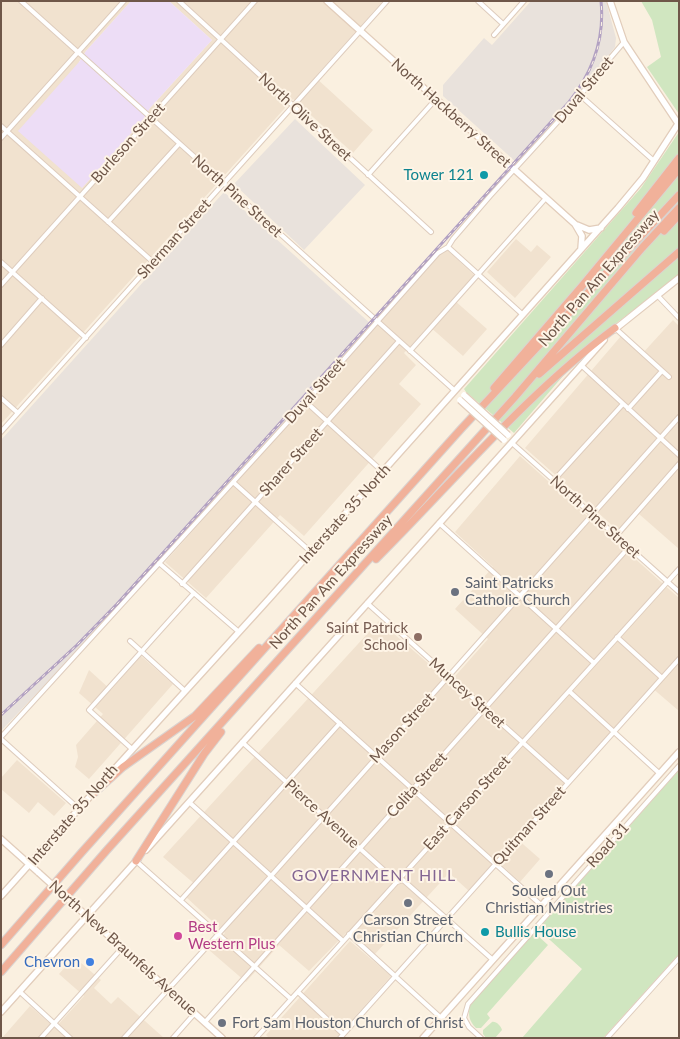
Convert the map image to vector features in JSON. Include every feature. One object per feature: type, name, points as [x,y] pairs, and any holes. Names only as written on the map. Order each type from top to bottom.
[{"type":"highway","points":[[658,190],[679,158]]},
{"type":"highway","points":[[460,429],[658,190],[679,169]]},
{"type":"highway","name":"North Pan Am Expressway","points":[[1,945],[460,429],[679,195]]},
{"type":"highway","name":"North Pan Am Expressway","points":[[1,972],[515,397],[679,208]]},
{"type":"highway","points":[[629,264],[641,256],[679,215]]},
{"type":"highway","points":[[515,397],[561,354],[679,252]]},
{"type":"highway","points":[[349,583],[376,559],[521,410],[581,355],[615,328]]},
{"type":"highway","points":[[92,795],[123,767],[195,716],[242,664],[302,606]]},
{"type":"highway","points":[[136,861],[209,746],[306,631]]},
{"type":"highway","points":[[1,939],[44,895]]},
{"type":"highway","points":[[1,979],[45,921]]},
{"type":"main road","name":"North Hackberry Street","points":[[327,1],[575,224]]},
{"type":"main road","points":[[610,1],[624,42],[678,124]]},
{"type":"main road","name":"Interstate 35 North","points":[[1,896],[601,228],[632,192],[678,124]]},
{"type":"main road","points":[[575,224],[589,230],[601,228]]},
{"type":"main road","points":[[575,224],[582,236],[580,251]]},
{"type":"main road","points":[[1,1012],[615,328],[679,278]]},
{"type":"main road","name":"North Pine Street","points":[[454,390],[512,442]]},
{"type":"main road","points":[[423,1038],[679,752]]},
{"type":"main road","name":"North New Braunfels Avenue","points":[[1,839],[222,1038]]},
{"type":"street","name":"North Pine Street","points":[[21,1],[454,390]]},
{"type":"street","points":[[1,138],[124,1]]},
{"type":"street","name":"North Olive Street","points":[[180,1],[431,232]]},
{"type":"street","name":"Burleson Street","points":[[1,285],[256,1]]},
{"type":"street","name":"Sherman Street","points":[[1,432],[387,1]]},
{"type":"street","points":[[478,1],[503,24]]},
{"type":"street","points":[[494,35],[524,1]]},
{"type":"street","name":"Duval Street","points":[[1,738],[306,402],[438,253],[448,247],[468,220],[581,96],[595,76],[624,42]]},
{"type":"street","points":[[581,96],[654,161]]},
{"type":"street","points":[[368,175],[436,100]]},
{"type":"street","points":[[1,126],[153,262]]},
{"type":"street","points":[[108,222],[179,144]]},
{"type":"street","points":[[410,351],[546,198]]},
{"type":"street","points":[[448,247],[522,314]]},
{"type":"street","points":[[1,262],[86,338]]},
{"type":"street","points":[[657,295],[679,318]]},
{"type":"street","points":[[1,345],[42,298]]},
{"type":"street","points":[[615,328],[669,377]]},
{"type":"street","name":"Sharer Street","points":[[182,584],[399,341]]},
{"type":"street","points":[[581,365],[679,455]]},
{"type":"street","points":[[628,409],[662,371]]},
{"type":"street","points":[[1,398],[18,413]]},
{"type":"street","points":[[306,402],[382,471]]},
{"type":"street","points":[[554,480],[623,404]]},
{"type":"street","name":"Mason Street","points":[[124,1038],[271,876],[679,417]]},
{"type":"street","name":"North Pine Street","points":[[512,442],[679,592]]},
{"type":"street","points":[[616,536],[679,464]]},
{"type":"street","points":[[233,482],[311,552]]},
{"type":"street","points":[[439,522],[594,663]]},
{"type":"street","name":"Colita Street","points":[[205,1022],[629,547]]},
{"type":"street","points":[[159,563],[239,632]]},
{"type":"street","name":"East Carson Street","points":[[256,1038],[679,569]]},
{"type":"street","points":[[132,749],[89,710],[194,593]]},
{"type":"street","name":"Muncey Street","points":[[367,603],[568,783]]},
{"type":"street","points":[[617,637],[662,678]]},
{"type":"street","points":[[130,641],[185,691]]},
{"type":"street","name":"Quitman Street","points":[[340,1038],[679,659]]},
{"type":"street","points":[[295,683],[541,905]]},
{"type":"street","points":[[569,691],[659,773]]},
{"type":"street","points":[[181,900],[340,723]]},
{"type":"street","points":[[1,738],[79,809]]},
{"type":"street","name":"Pierce Avenue","points":[[242,742],[397,882],[403,880],[493,960]]},
{"type":"street","name":"Road 31","points":[[481,1038],[466,1023],[464,1017],[467,1006],[474,996],[679,766]]},
{"type":"street","points":[[189,802],[343,941]]},
{"type":"street","points":[[136,861],[255,966],[290,1000]]},
{"type":"street","points":[[349,934],[441,1018]]},
{"type":"street","points":[[41,1038],[122,948]]},
{"type":"street","points":[[607,1038],[679,958]]},
{"type":"street","points":[[19,991],[70,1038]]},
{"type":"street","points":[[298,992],[343,1034]]},
{"type":"street","points":[[173,1038],[195,1013]]},
{"type":"shaded area","points":[[1,1],[131,1],[86,51],[79,62],[82,188],[143,120],[150,108],[212,40],[169,1],[383,1],[315,77],[373,130],[353,153],[293,99],[1,424]]},
{"type":"shaded area","points":[[131,1],[169,1],[212,40],[150,108],[143,120],[82,188],[18,131]]},
{"type":"shaded area","points":[[531,1],[606,1],[616,38],[615,47],[575,99],[517,163],[443,96],[443,85],[484,38],[492,45]]},
{"type":"shaded area","points":[[295,119],[365,185],[304,250],[234,184]]},
{"type":"shaded area","points":[[224,192],[372,325],[99,628],[1,731],[1,440]]},
{"type":"shaded area","points":[[516,239],[531,252],[537,245],[551,257],[515,298],[487,272]]},
{"type":"shaded area","points":[[445,248],[475,276],[454,300],[487,329],[463,356],[429,326],[404,353],[416,365],[399,384],[421,404],[304,536],[280,515],[206,598],[165,562]]},
{"type":"shaded area","points":[[673,320],[679,326],[679,549],[639,514],[622,534],[525,448],[621,336],[641,355]]},
{"type":"shaded area","points":[[520,456],[679,598],[679,711],[651,687],[516,838],[540,859],[520,882],[497,861],[469,891],[449,873],[375,954],[348,931],[309,971],[279,945],[246,982],[209,950],[225,933],[186,897],[197,886],[163,857],[379,621],[450,682],[488,639],[455,609],[493,567],[455,532]]},
{"type":"shaded area","points":[[141,656],[173,684],[89,779],[75,767],[78,757],[76,745],[103,714],[79,693],[89,670],[111,690]]},
{"type":"shaded area","points":[[17,760],[66,803],[54,816],[38,802],[29,813],[1,789],[1,778]]},
{"type":"shaded area","points":[[350,941],[391,976],[336,1038],[269,1038],[266,1035]]},
{"type":"shaded area","points":[[74,957],[101,980],[94,988],[111,1004],[118,997],[164,1038],[2,1038],[30,1006],[55,1028],[84,996],[59,974]]},
{"type":"green space","points":[[641,1],[679,1],[679,114],[647,67],[661,57],[652,20]]},
{"type":"green space","points":[[679,132],[679,276],[615,324],[563,376],[514,433],[464,389],[641,188]]},
{"type":"green space","points":[[679,770],[679,954],[603,1038],[522,1038],[582,969],[539,928]]},
{"type":"green space","points":[[533,934],[537,935],[548,945],[487,1014],[490,1018],[481,1028],[476,1028],[470,1018],[470,1005]]},
{"type":"green space","points":[[492,1022],[498,1024],[502,1030],[495,1038],[486,1038],[483,1030]]},
{"type":"railway","points":[[1,715],[77,645],[117,604],[569,102],[585,79],[596,55],[601,29],[601,1]]},
{"type":"place","name":"Tower 121","points":[[484,175]]},
{"type":"place","name":"Saint Patricks Catholic Church","points":[[455,592]]},
{"type":"place","name":"Saint Patrick School","points":[[418,637]]},
{"type":"place","name":"Souled Out Christian Ministries","points":[[549,874]]},
{"type":"place","name":"Carson Street Christian Church","points":[[408,903]]},
{"type":"place","name":"Bullis House","points":[[485,932]]},
{"type":"place","name":"Best Western Plus","points":[[178,936]]},
{"type":"place","name":"Chevron","points":[[90,962]]},
{"type":"place","name":"Fort Sam Houston Church of Christ","points":[[222,1023]]},
{"type":"district","name":"GOVERNMENT HILL","points":[[374,876]]}]
